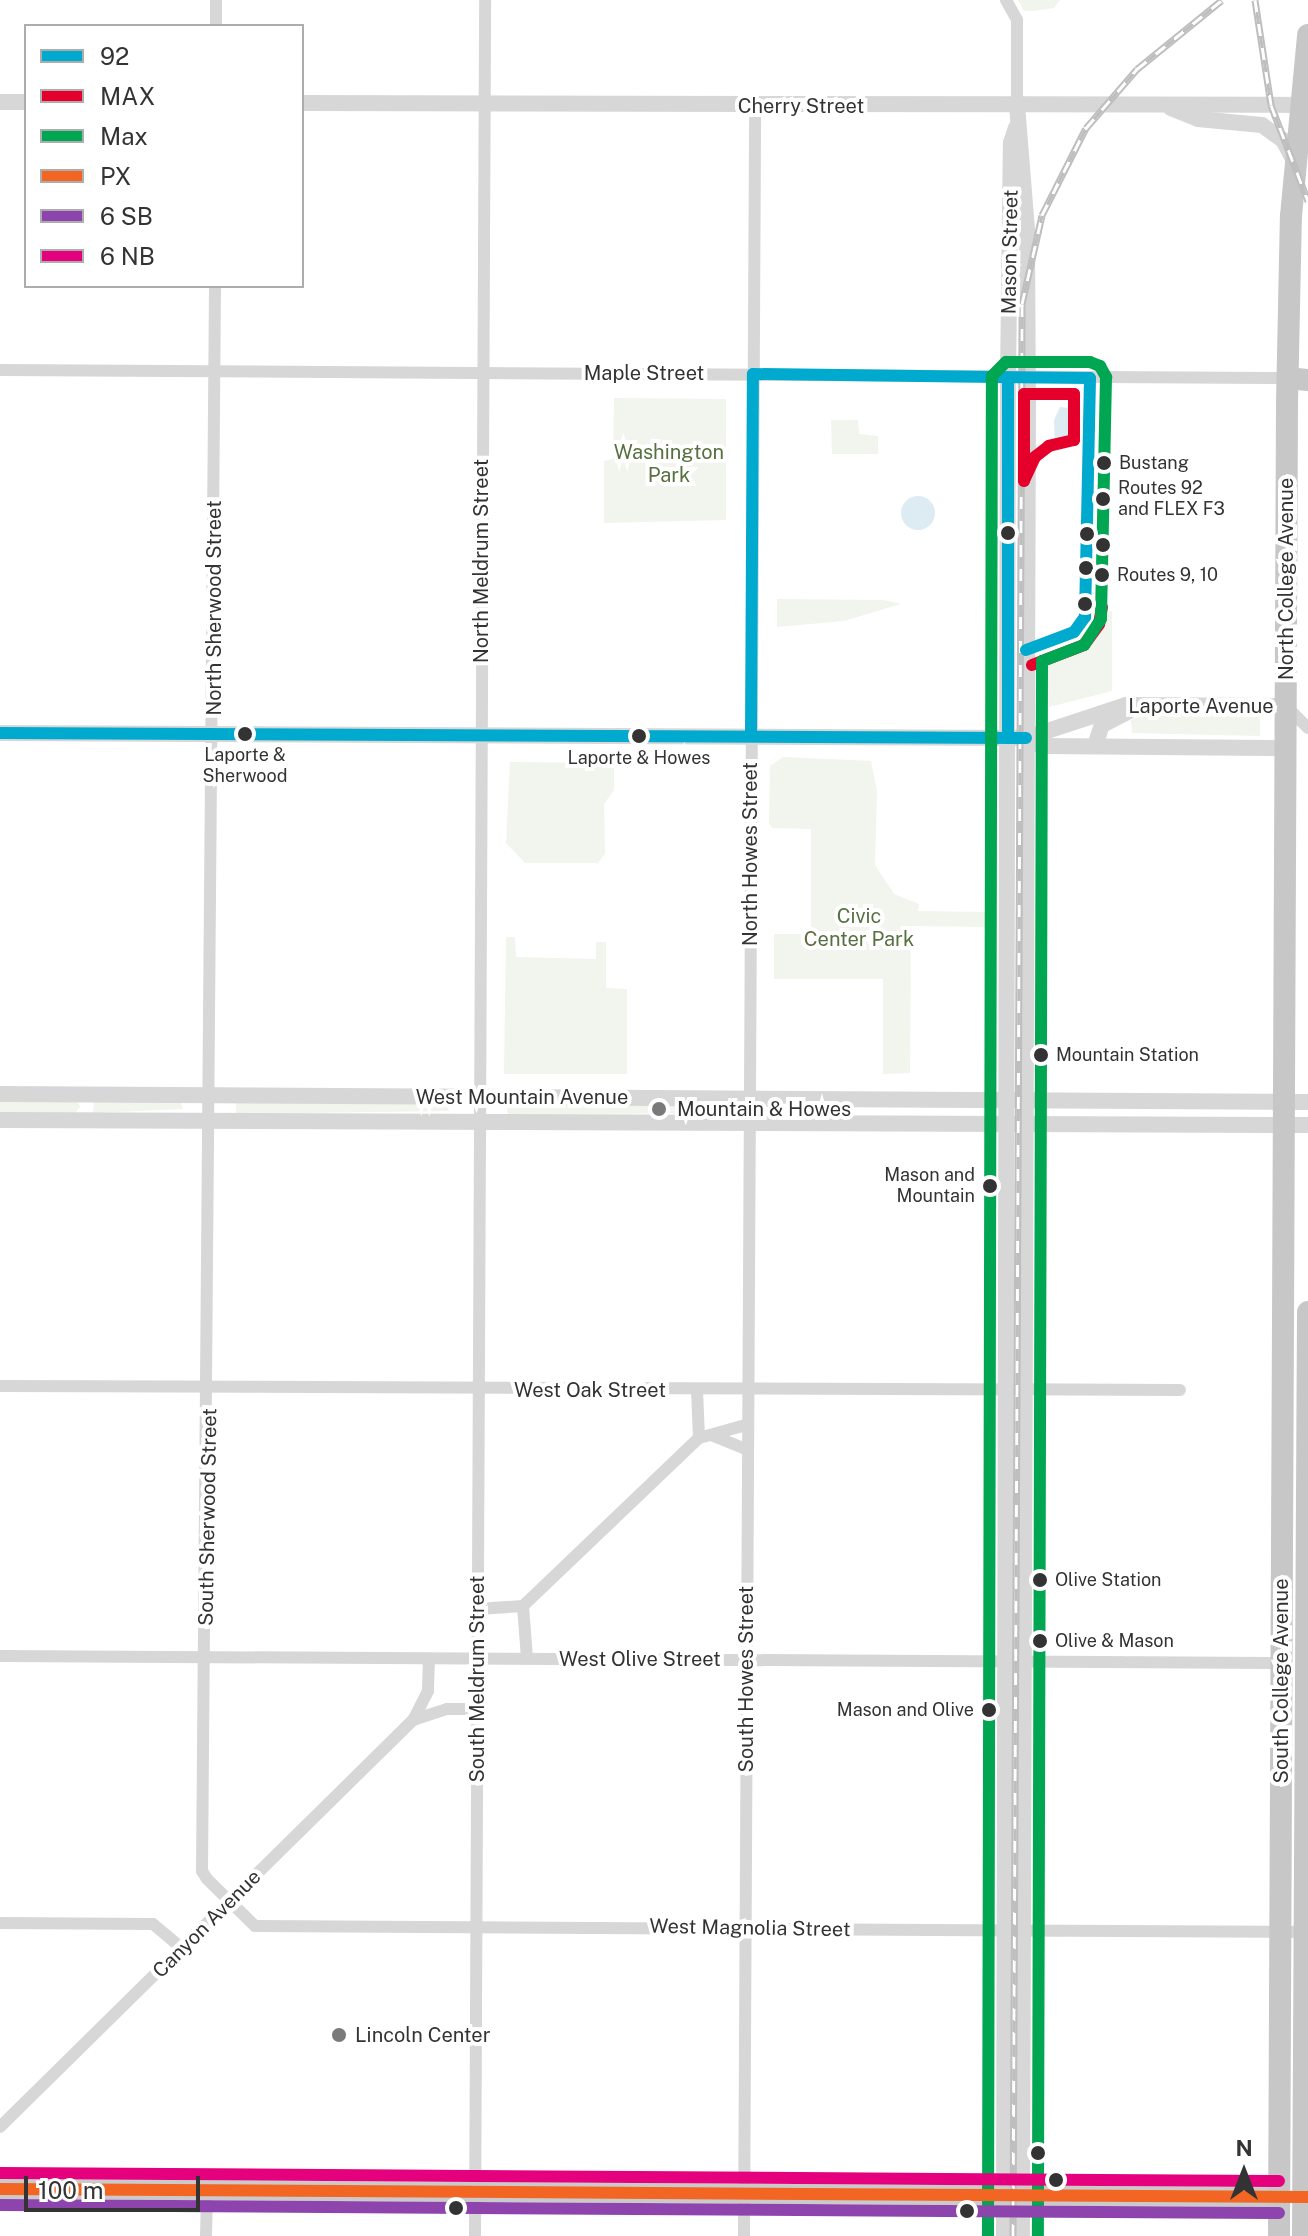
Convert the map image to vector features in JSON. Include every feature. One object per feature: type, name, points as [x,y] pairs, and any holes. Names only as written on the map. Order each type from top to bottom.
[{"type":"highway","name":"North College Avenue","points":[[1283,1125],[1285,748],[1298,379],[1295,163],[1304,105],[1308,35]]},
{"type":"highway","name":"South College Avenue","points":[[1279,2236],[1283,1125]]},
{"type":"highway","name":"South College Avenue","points":[[1303,2236],[1306,2197],[1308,1312]]},
{"type":"highway","points":[[1279,2197],[1306,2197]]},
{"type":"main road","points":[[0,2189],[207,2194],[1279,2197]]},
{"type":"street","points":[[216,0],[216,24]]},
{"type":"street","name":"North Meldrum Street","points":[[480,1122],[485,0]]},
{"type":"street","points":[[1006,0],[1017,20],[1017,105]]},
{"type":"street","points":[[0,102],[24,102]]},
{"type":"street","name":"Cherry Street","points":[[304,103],[1304,105]]},
{"type":"street","name":"Mason Street","points":[[1012,2196],[1021,1930],[1028,378],[1027,230],[1017,105]]},
{"type":"street","points":[[1162,105],[1198,119],[1262,125],[1283,140],[1295,163]]},
{"type":"street","name":"North Howes Street","points":[[749,1123],[755,106]]},
{"type":"street","name":"Mason Street","points":[[1012,2196],[1003,1930],[1005,1098],[1008,378],[1011,143],[1017,127]]},
{"type":"street","name":"North Sherwood Street","points":[[210,1121],[215,288]]},
{"type":"street","name":"Maple Street","points":[[0,370],[1298,379]]},
{"type":"street","points":[[1095,746],[1096,734],[1114,716],[1185,704]]},
{"type":"street","name":"Laporte Avenue","points":[[0,733],[1026,738],[1108,708],[1185,704],[1286,706],[1308,730]]},
{"type":"street","points":[[1285,748],[1308,730]]},
{"type":"street","name":"Laporte Avenue","points":[[1026,738],[1042,746],[1285,748]]},
{"type":"street","name":"West Mountain Avenue","points":[[0,1094],[1308,1102]]},
{"type":"street","name":"West Mountain Avenue","points":[[0,1120],[1308,1125]]},
{"type":"street","name":"South Sherwood Street","points":[[210,1121],[207,1657],[202,1871],[229,1903]]},
{"type":"street","name":"South Meldrum Street","points":[[475,2236],[480,1122]]},
{"type":"street","name":"South Howes Street","points":[[744,2236],[749,1123]]},
{"type":"street","name":"West Oak Street","points":[[0,1386],[1180,1390]]},
{"type":"street","points":[[697,1390],[705,1436]]},
{"type":"street","points":[[477,1609],[523,1606],[705,1436],[746,1425]]},
{"type":"street","points":[[705,1436],[746,1449]]},
{"type":"street","points":[[523,1606],[527,1658]]},
{"type":"street","name":"West Olive Street","points":[[0,1656],[1307,1663]]},
{"type":"street","name":"Canyon Avenue","points":[[0,2127],[413,1720],[428,1691],[429,1659]]},
{"type":"street","name":"Canyon Avenue","points":[[413,1720],[447,1709],[477,1709]]},
{"type":"street","name":"West Magnolia Street","points":[[229,1903],[255,1926],[1306,1932]]},
{"type":"street","points":[[0,1923],[153,1924],[183,1949]]},
{"type":"street","points":[[206,2236],[207,2194]]},
{"type":"street","points":[[1004,2236],[1012,2196]]},
{"type":"street","points":[[1012,2196],[1022,2236]]},
{"type":"green space","points":[[1018,0],[1060,0],[1054,8],[1024,11]]},
{"type":"green space","name":"Washington Park","points":[[614,398],[726,399],[726,520],[604,523],[604,461],[613,459]]},
{"type":"green space","points":[[831,420],[858,420],[859,434],[878,436],[878,454],[832,454]]},
{"type":"green space","points":[[777,599],[883,600],[901,604],[844,621],[777,627]]},
{"type":"green space","points":[[1112,611],[1112,691],[1049,707],[1047,658],[1087,639],[1096,630],[1099,612]]},
{"type":"green space","points":[[1143,715],[1260,716],[1260,736],[1132,733],[1131,720]]},
{"type":"green space","name":"Civic Center Park","points":[[783,757],[871,761],[877,791],[875,865],[894,894],[919,904],[918,911],[990,912],[990,927],[911,926],[910,1073],[883,1074],[883,979],[774,979],[774,934],[811,934],[811,829],[772,828],[769,823],[770,766]]},
{"type":"green space","points":[[510,762],[614,763],[614,790],[604,804],[605,854],[598,863],[525,863],[506,843]]},
{"type":"green space","points":[[506,937],[515,937],[516,957],[596,959],[596,942],[606,942],[606,988],[627,989],[627,1074],[504,1074]]},
{"type":"green space","points":[[0,1099],[76,1099],[80,1107],[74,1115],[0,1114]]},
{"type":"green space","points":[[94,1100],[180,1101],[183,1109],[93,1113]]},
{"type":"green space","points":[[236,1102],[447,1103],[449,1111],[236,1114]]},
{"type":"green space","points":[[506,1104],[705,1105],[708,1113],[508,1115]]},
{"type":"shaded area","points":[[1060,407],[1078,409],[1077,440],[1055,450],[1054,420]]},
{"type":"shaded area","points":[[918,496],[930,501],[935,513],[930,525],[918,530],[906,525],[901,513],[906,501]]},
{"type":"railway","points":[[1013,2236],[1022,304],[1042,215],[1086,128],[1137,69],[1222,0]]},
{"type":"railway","points":[[1255,0],[1271,105],[1308,201]]},
{"type":"transit line","name":"Max","points":[[988,2236],[992,376],[1006,362],[1090,362],[1100,366],[1106,377],[1101,619],[1084,645],[1042,661],[1038,2236]]},
{"type":"transit line","name":"92","points":[[751,736],[753,374],[1090,378]]},
{"type":"transit line","name":"92","points":[[1008,378],[1008,738]]},
{"type":"transit line","name":"92","points":[[1026,650],[1074,632],[1085,617],[1090,378]]},
{"type":"transit line","name":"MAX","points":[[1024,394],[1074,394],[1074,440],[1049,446],[1035,457],[1024,481],[1024,394]]},
{"type":"transit line","name":"MAX","points":[[1032,665],[1084,645],[1099,624],[1102,607]]},
{"type":"transit line","name":"92","points":[[0,733],[1026,738]]},
{"type":"transit line","points":[[0,2173],[1279,2181]]},
{"type":"transit line","name":"PX","points":[[0,2189],[1308,2197]]},
{"type":"transit line","points":[[0,2205],[1279,2213]]},
{"type":"place","name":"Bustang","points":[[1104,463]]},
{"type":"place","name":"Routes 92 and FLEX F3","points":[[1103,499]]},
{"type":"place","name":"Routes 9, 10","points":[[1102,575]]},
{"type":"place","name":"Laporte & Sherwood","points":[[245,734]]},
{"type":"place","name":"Laporte & Howes","points":[[639,736]]},
{"type":"place","name":"Mountain Station","points":[[1041,1055]]},
{"type":"place","name":"Mountain & Howes","points":[[659,1109]]},
{"type":"place","name":"Mason and Mountain","points":[[990,1186]]},
{"type":"place","name":"Olive Station","points":[[1040,1580]]},
{"type":"place","name":"Olive & Mason","points":[[1040,1641]]},
{"type":"place","name":"Mason and Olive","points":[[989,1710]]},
{"type":"place","name":"Lincoln Center","points":[[339,2035]]}]
